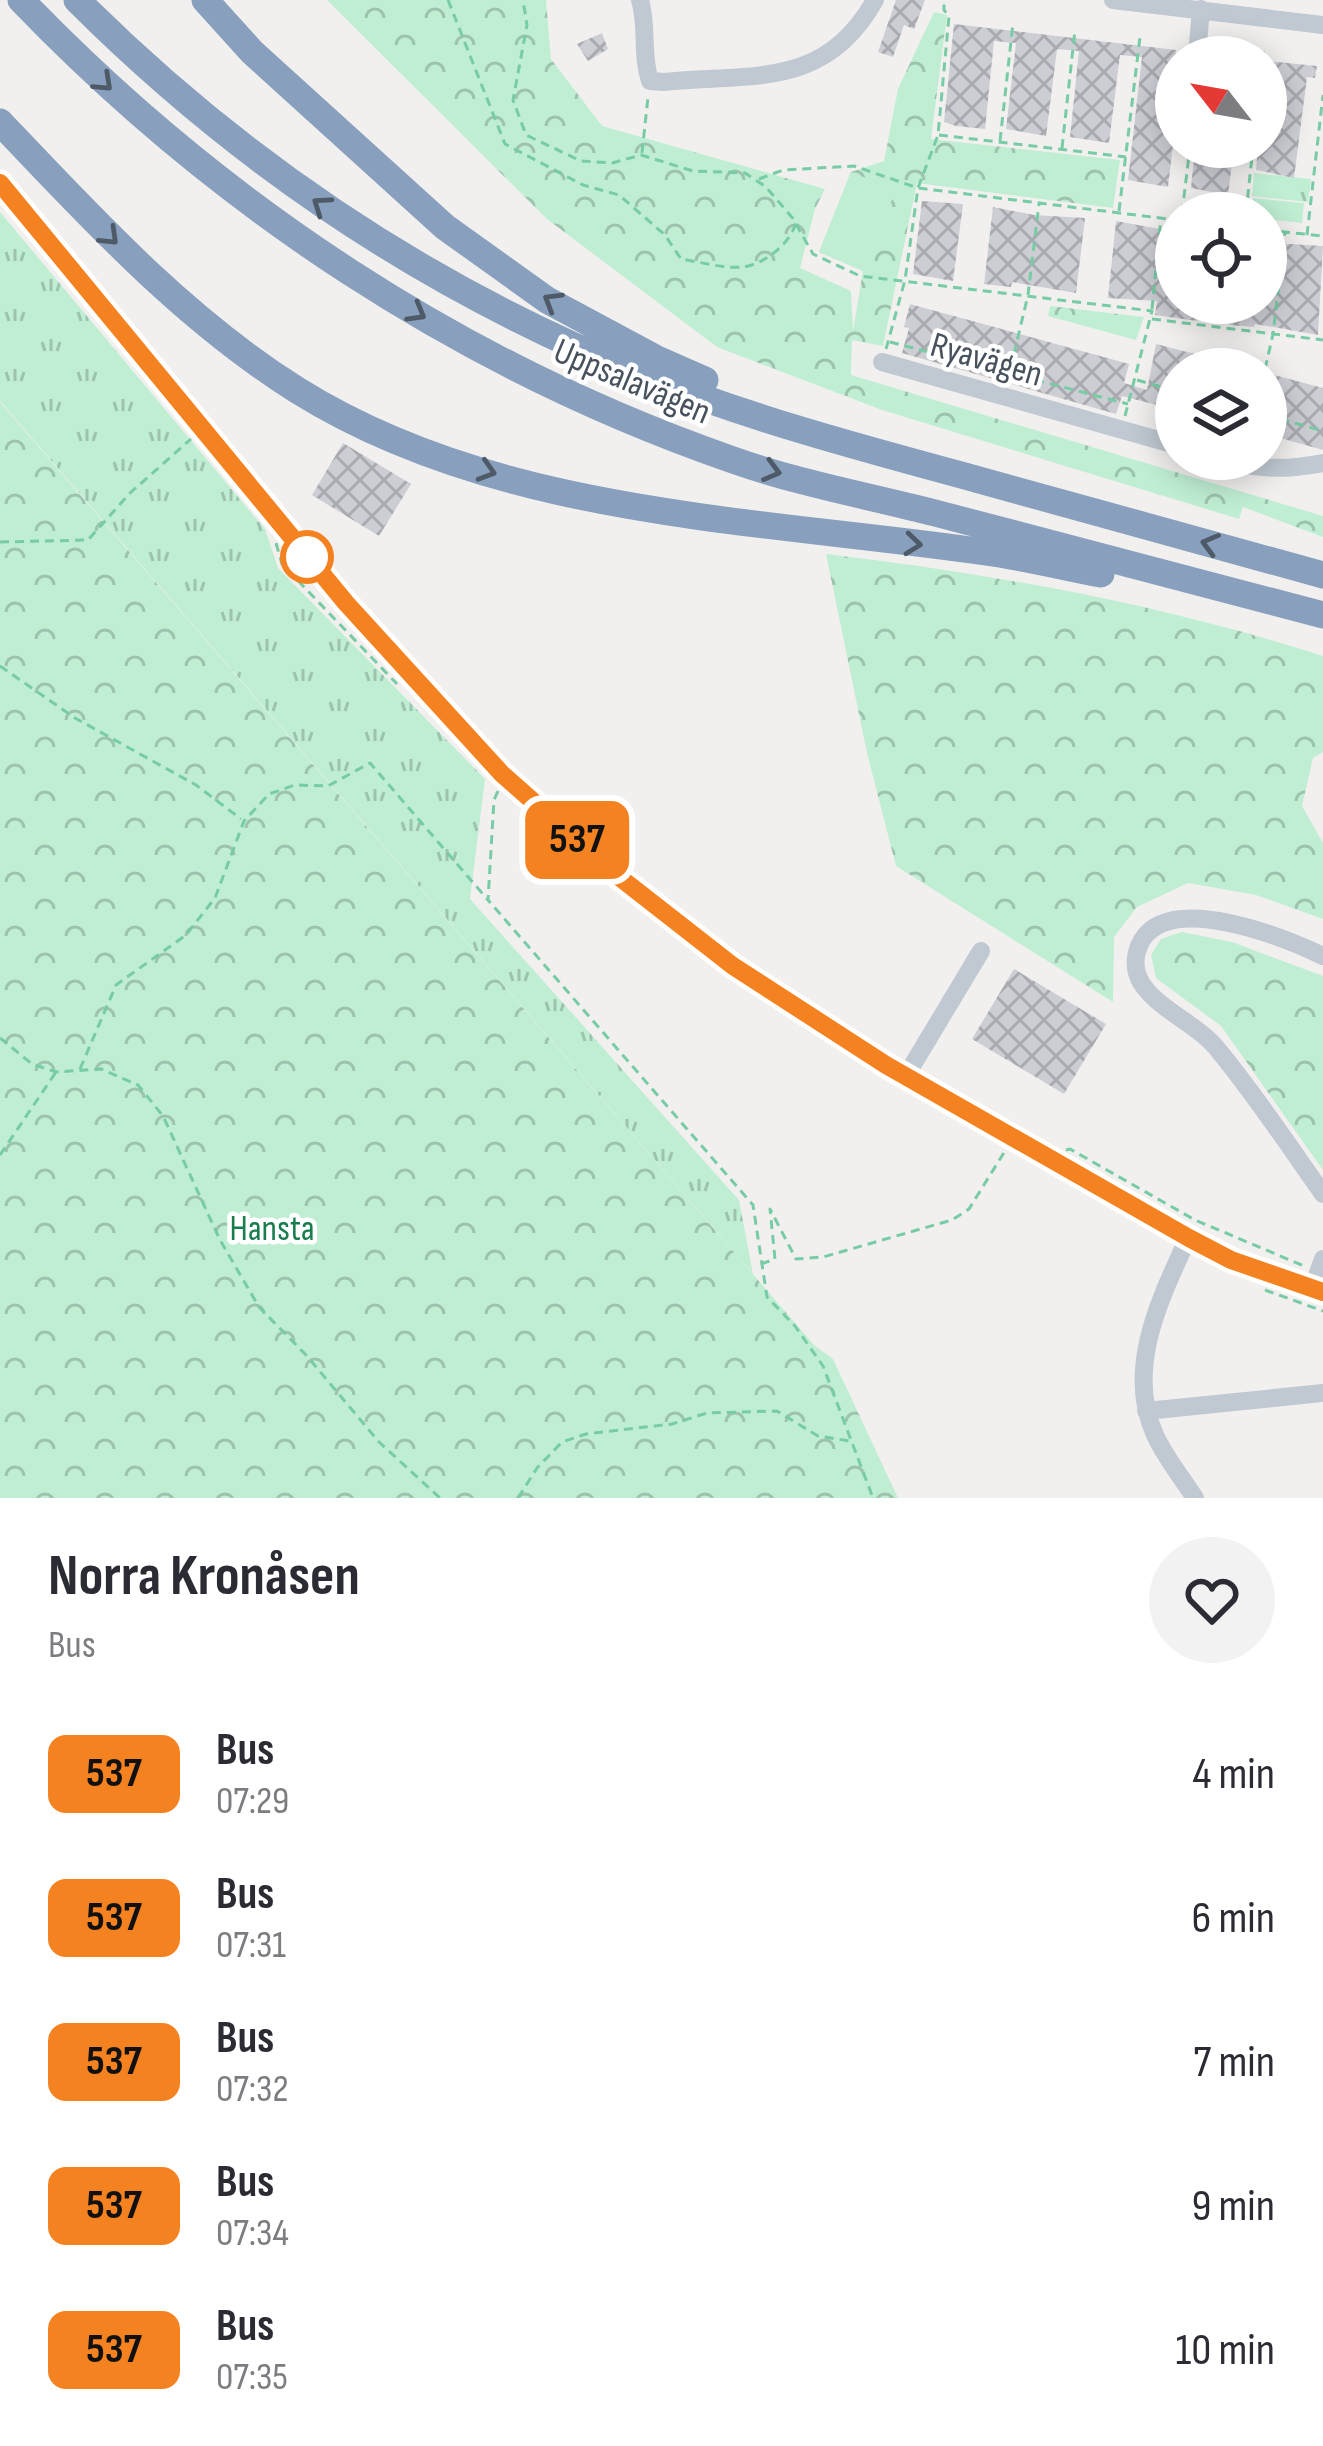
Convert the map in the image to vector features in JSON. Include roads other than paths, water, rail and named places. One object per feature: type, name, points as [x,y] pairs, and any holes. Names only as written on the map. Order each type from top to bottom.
[{"type":"highway","name":"Uppsalavägen","points":[[21,0],[148,124],[265,216],[412,312],[536,380],[736,461],[1323,616]]},
{"type":"highway","name":"Uppsalavägen","points":[[77,0],[144,67],[232,141],[325,209],[511,314],[640,374],[886,455],[1323,575]]},
{"type":"highway","points":[[203,0],[252,52],[445,227],[547,300],[656,358],[853,437],[886,455]]},
{"type":"highway","points":[[0,122],[104,232],[203,323],[298,391],[377,432],[526,482],[713,521],[987,552],[1323,616]]},
{"type":"street","points":[[640,0],[642,57],[650,82],[782,75],[843,41],[875,0]]},
{"type":"street","points":[[1113,0],[1323,26]]},
{"type":"street","points":[[1199,36],[1201,9]]},
{"type":"street","points":[[0,183],[346,603],[518,788],[614,873],[733,966],[886,1065],[1052,1162],[1231,1260],[1319,1278]]},
{"type":"street","name":"Ryavägen","points":[[882,362],[1155,439]]},
{"type":"street","points":[[1287,470],[1323,463]]},
{"type":"street","points":[[1323,956],[1232,924],[1193,916],[1152,927],[1136,956],[1139,980],[1217,1048],[1323,1193]]},
{"type":"street","points":[[906,1076],[981,951]]},
{"type":"street","points":[[1189,1238],[1149,1334],[1142,1372],[1145,1411],[1156,1439],[1195,1498]]},
{"type":"street","points":[[1145,1411],[1323,1393]]},
{"type":"park label","name":"Hansta","points":[[272,1227]]}]
